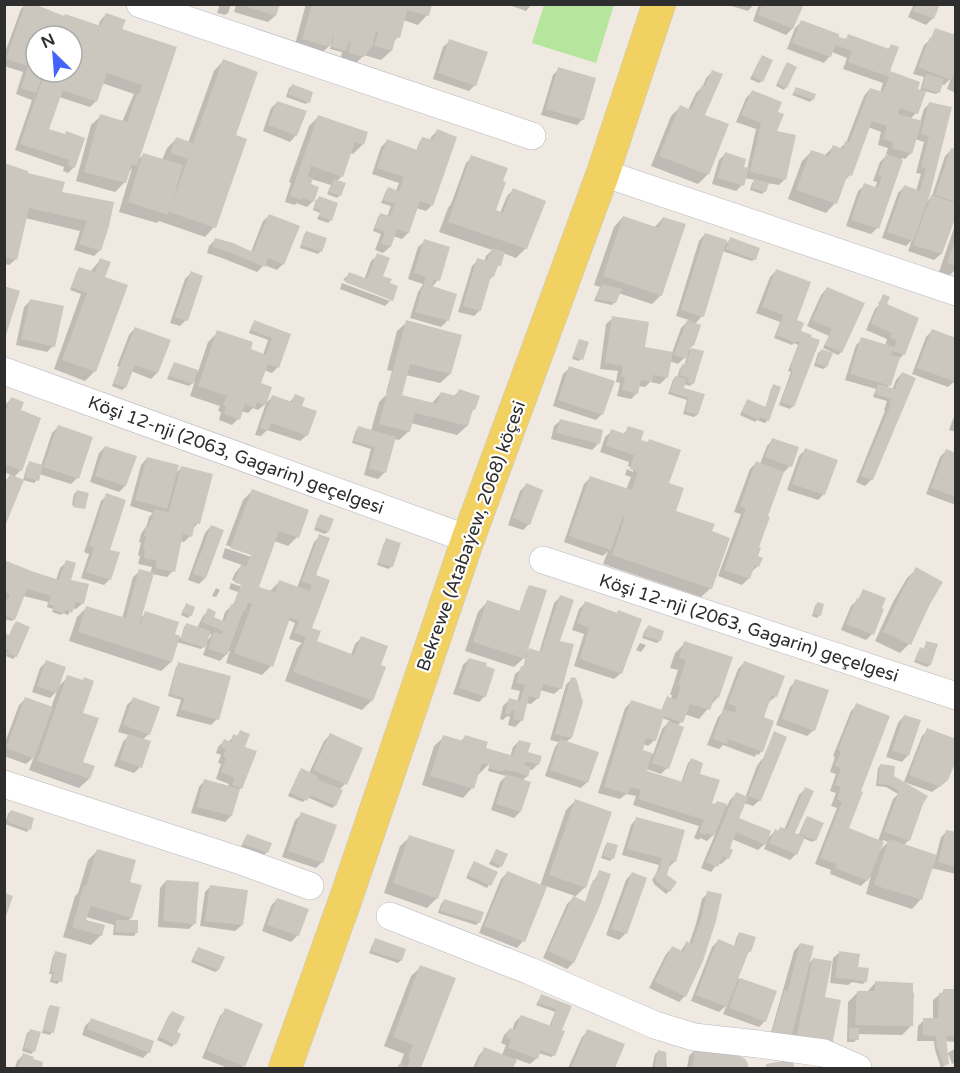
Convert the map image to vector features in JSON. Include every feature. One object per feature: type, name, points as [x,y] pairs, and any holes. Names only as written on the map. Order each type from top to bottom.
[{"type":"main road","name":"Bekrewe (Atabaýew, 2068) köçesi","points":[[285,1068],[346,898],[468,539],[603,173],[659,4]]},
{"type":"street","points":[[140,4],[532,136]]},
{"type":"street","points":[[603,173],[956,292]]},
{"type":"street","name":"Köşi 12-nji (2063, Gagarin) geçelgesi","points":[[4,371],[468,539]]},
{"type":"street","name":"Köşi 12-nji (2063, Gagarin) geçelgesi","points":[[543,560],[956,696]]},
{"type":"street","points":[[4,784],[241,861],[310,886]]},
{"type":"street","points":[[390,915],[694,1038],[824,1053],[858,1068]]},
{"type":"green space","points":[[544,5],[614,5],[596,63],[532,43]]},
{"type":"building","points":[[25,4],[34,4],[64,16],[65,14],[101,26],[106,13],[126,20],[122,29],[177,47],[137,166],[132,164],[126,183],[84,172],[100,114],[127,122],[142,85],[107,73],[97,102],[63,90],[49,129],[65,134],[66,131],[85,138],[75,168],[68,165],[69,160],[20,144],[41,84],[84,84],[84,24],[61,24],[62,20],[60,24],[24,24],[24,65],[6,59]]},
{"type":"building","points":[[238,4],[280,4],[276,16]]},
{"type":"building","points":[[312,4],[432,4],[429,16],[407,10],[400,38],[396,37],[392,51],[374,46],[378,32],[376,31],[372,47],[364,57],[348,53],[351,42],[349,41],[346,51],[332,47],[334,37],[330,47],[302,39]]},
{"type":"building","points":[[762,4],[804,4],[793,29],[758,15]]},
{"type":"building","points":[[916,4],[940,4],[934,19],[913,11]]},
{"type":"building","points":[[801,20],[839,34],[839,37],[846,39],[848,34],[889,49],[891,44],[899,47],[890,71],[920,82],[918,89],[926,92],[918,114],[900,108],[898,114],[922,121],[912,154],[892,148],[893,142],[883,139],[887,126],[872,121],[852,176],[848,174],[837,204],[796,190],[811,150],[829,156],[833,145],[843,149],[845,141],[849,143],[870,88],[883,92],[889,77],[848,62],[852,51],[835,45],[831,57],[792,43]]},
{"type":"building","points":[[935,28],[956,35],[956,68],[951,80],[918,67]]},
{"type":"building","points":[[449,39],[488,52],[476,86],[438,73]]},
{"type":"building","points":[[762,55],[773,60],[763,82],[752,76]]},
{"type":"building","points":[[223,59],[258,72],[236,135],[247,139],[216,228],[169,212],[168,215],[128,202],[143,153],[183,165],[172,203],[188,159],[170,153],[176,137],[193,143]]},
{"type":"building","points":[[787,62],[797,67],[787,88],[777,83]]},
{"type":"building","points":[[558,67],[596,78],[584,120],[546,109]]},
{"type":"building","points":[[712,70],[723,74],[705,115],[729,124],[709,175],[659,156],[680,105],[691,110],[702,85],[705,86]]},
{"type":"building","points":[[926,74],[944,79],[940,93],[922,88]]},
{"type":"building","points":[[24,79],[24,84],[39,84],[36,93],[21,88]]},
{"type":"building","points":[[292,84],[313,92],[310,103],[288,94]]},
{"type":"building","points":[[796,87],[816,94],[814,100],[793,93]]},
{"type":"building","points":[[752,90],[782,102],[778,112],[784,114],[777,131],[796,135],[786,180],[750,172],[761,123],[741,115]]},
{"type":"building","points":[[277,101],[307,111],[297,136],[268,125]]},
{"type":"building","points":[[929,102],[952,107],[930,194],[913,241],[887,232],[904,185],[920,191],[926,168],[921,167],[929,136],[921,134]]},
{"type":"building","points":[[318,115],[368,132],[364,145],[355,142],[343,177],[311,166],[308,176],[313,178],[311,184],[319,187],[314,202],[290,196]]},
{"type":"building","points":[[437,129],[457,137],[433,206],[420,201],[409,233],[397,229],[391,247],[381,244],[385,232],[375,228],[380,213],[390,216],[395,204],[383,200],[388,187],[399,191],[404,177],[377,168],[387,139],[417,150],[422,137],[433,140]]},
{"type":"building","points":[[951,148],[956,149],[956,202],[935,195]]},
{"type":"building","points":[[725,152],[746,159],[744,167],[749,168],[744,186],[717,178]]},
{"type":"building","points":[[886,154],[903,160],[879,229],[851,220],[864,183],[878,188],[882,176],[878,175]]},
{"type":"building","points":[[471,155],[508,168],[503,181],[506,182],[496,210],[503,213],[513,188],[546,201],[527,249],[448,222]]},
{"type":"building","points":[[4,163],[28,171],[28,173],[65,182],[62,192],[114,202],[101,251],[79,244],[87,221],[29,208],[17,260],[4,257]]},
{"type":"building","points":[[334,179],[346,183],[341,196],[329,192]]},
{"type":"building","points":[[754,179],[769,183],[766,192],[752,188]]},
{"type":"building","points":[[931,195],[956,203],[956,216],[942,254],[913,245]]},
{"type":"building","points":[[319,196],[338,203],[332,221],[319,216],[321,210],[314,208]]},
{"type":"building","points":[[269,214],[300,226],[284,265],[268,258],[265,267],[212,247],[215,238],[253,252]]},
{"type":"building","points":[[623,216],[659,228],[663,217],[686,224],[662,296],[603,276]]},
{"type":"building","points":[[306,231],[327,238],[322,252],[301,245]]},
{"type":"building","points":[[705,233],[727,240],[704,317],[681,310]]},
{"type":"building","points":[[730,237],[760,248],[756,260],[726,249]]},
{"type":"building","points":[[424,239],[450,247],[440,281],[434,279],[432,286],[457,294],[449,321],[415,312],[426,277],[414,273]]},
{"type":"building","points":[[956,240],[956,266],[947,263]]},
{"type":"building","points":[[492,248],[505,252],[501,266],[498,265],[494,277],[491,276],[481,311],[463,306],[477,258],[487,261]]},
{"type":"building","points":[[377,253],[390,258],[383,276],[392,279],[390,283],[398,286],[393,301],[345,282],[349,272],[367,279]]},
{"type":"building","points":[[100,258],[111,262],[105,277],[128,285],[96,372],[62,360],[87,293],[71,287],[79,267],[95,272]]},
{"type":"building","points":[[776,269],[811,282],[797,320],[804,323],[801,331],[820,340],[794,407],[781,402],[800,342],[796,343],[776,335],[783,315],[762,307]]},
{"type":"building","points":[[191,271],[203,276],[188,321],[175,317]]},
{"type":"building","points":[[602,284],[622,289],[616,303],[596,299]]},
{"type":"building","points":[[4,286],[20,291],[5,338],[4,338]]},
{"type":"building","points":[[827,287],[865,303],[842,353],[825,345],[832,329],[812,320]]},
{"type":"building","points":[[883,294],[890,297],[887,304],[919,318],[905,355],[892,351],[891,355],[900,357],[891,386],[850,374],[861,337],[894,347],[897,340],[890,338],[892,333],[871,324]]},
{"type":"building","points":[[30,299],[64,306],[55,347],[21,339]]},
{"type":"building","points":[[612,316],[649,322],[645,347],[673,352],[668,378],[653,375],[652,382],[641,380],[638,394],[622,390],[625,377],[621,376],[623,366],[605,363]]},
{"type":"building","points":[[254,320],[291,334],[279,368],[268,364],[261,383],[272,387],[266,405],[257,402],[255,408],[245,404],[240,420],[224,414],[226,406],[223,405],[227,396],[198,386],[217,330],[253,342],[251,349],[266,355],[272,338],[251,330]]},
{"type":"building","points":[[406,320],[462,335],[451,374],[410,364],[402,395],[437,404],[441,392],[456,396],[459,389],[480,396],[468,426],[415,413],[410,432],[379,424]]},
{"type":"building","points":[[687,320],[701,325],[694,346],[691,345],[686,359],[674,355]]},
{"type":"building","points":[[135,327],[171,340],[158,373],[135,365],[126,388],[113,383]]},
{"type":"building","points":[[932,329],[956,338],[956,382],[917,368]]},
{"type":"building","points":[[579,339],[589,342],[583,360],[573,356]]},
{"type":"building","points":[[691,348],[704,351],[694,384],[687,382],[689,378],[679,375],[682,364],[686,365]]},
{"type":"building","points":[[821,349],[833,353],[827,367],[816,363]]},
{"type":"building","points":[[174,362],[198,370],[193,384],[169,376]]},
{"type":"building","points":[[569,366],[615,381],[603,415],[558,400]]},
{"type":"building","points":[[902,372],[916,378],[873,480],[861,476],[891,404],[889,404],[891,399],[875,394],[878,384],[895,389]]},
{"type":"building","points":[[675,376],[686,379],[684,388],[705,394],[698,415],[685,411],[689,398],[670,392]]},
{"type":"building","points":[[773,384],[781,387],[769,421],[760,417],[759,420],[742,412],[747,399],[766,407]]},
{"type":"building","points":[[295,394],[305,398],[302,406],[317,411],[308,436],[271,423],[268,431],[260,428],[272,395],[292,402]]},
{"type":"building","points":[[11,397],[24,402],[21,410],[41,418],[22,471],[7,465],[5,472],[4,414]]},
{"type":"building","points":[[560,419],[603,430],[600,444],[556,433]]},
{"type":"building","points":[[58,425],[93,437],[79,479],[43,467]]},
{"type":"building","points":[[358,426],[396,437],[386,473],[369,469],[375,447],[354,441]]},
{"type":"building","points":[[628,426],[644,431],[641,440],[648,442],[649,439],[681,450],[669,483],[684,488],[676,511],[715,524],[712,531],[730,538],[712,589],[612,555],[625,517],[623,516],[611,550],[569,536],[590,476],[632,490],[638,472],[630,469],[634,455],[606,446],[611,429],[625,434]]},
{"type":"building","points":[[772,438],[799,447],[792,467],[765,457]]},
{"type":"building","points":[[105,446],[137,456],[126,486],[95,476]]},
{"type":"building","points":[[805,448],[838,460],[825,495],[792,484]]},
{"type":"building","points":[[946,449],[956,453],[956,497],[931,488]]},
{"type":"building","points":[[147,457],[179,465],[167,509],[135,500]]},
{"type":"building","points":[[29,461],[43,465],[39,481],[25,477]]},
{"type":"building","points":[[756,461],[784,472],[759,547],[761,548],[758,556],[763,558],[759,567],[755,565],[750,579],[724,570],[746,508],[740,506]]},
{"type":"building","points":[[181,466],[213,474],[200,524],[195,523],[192,537],[183,534],[175,572],[155,568],[157,561],[144,558],[145,550],[143,549],[146,526],[149,527],[155,509],[169,512]]},
{"type":"building","points":[[10,474],[24,480],[5,526],[4,487]]},
{"type":"building","points":[[526,483],[543,490],[530,525],[513,518]]},
{"type":"building","points":[[252,489],[309,510],[299,538],[279,531],[259,587],[275,592],[279,580],[310,591],[312,585],[302,581],[319,534],[330,538],[316,575],[330,580],[312,628],[321,631],[317,641],[354,655],[361,636],[388,646],[381,665],[386,667],[373,701],[293,672],[306,637],[294,633],[299,621],[290,618],[273,667],[234,653],[252,604],[248,603],[243,611],[227,655],[208,649],[214,632],[221,634],[223,631],[202,622],[208,608],[216,612],[214,617],[225,622],[241,585],[234,582],[241,565],[246,567],[251,555],[230,548]]},
{"type":"building","points":[[77,490],[89,493],[85,509],[73,507]]},
{"type":"building","points":[[106,493],[126,500],[110,550],[120,552],[111,580],[86,572],[94,548],[89,546]]},
{"type":"building","points":[[320,514],[334,519],[329,532],[315,527]]},
{"type":"building","points":[[211,525],[224,530],[206,578],[193,574]]},
{"type":"building","points":[[386,538],[401,543],[393,567],[378,563]]},
{"type":"building","points":[[4,560],[59,580],[66,560],[76,563],[71,580],[89,584],[84,604],[76,602],[72,613],[66,610],[64,614],[48,604],[51,596],[27,589],[15,620],[4,615],[4,608],[10,594],[4,592]]},
{"type":"building","points":[[916,567],[943,582],[911,645],[883,632]]},
{"type":"building","points":[[139,569],[154,573],[140,623],[145,611],[179,622],[175,634],[180,636],[172,662],[78,632],[86,606],[126,618]]},
{"type":"building","points":[[529,585],[547,590],[525,659],[473,642],[487,600],[520,611]]},
{"type":"building","points":[[863,589],[886,598],[874,635],[846,624]]},
{"type":"building","points":[[560,595],[574,600],[560,641],[574,644],[562,689],[543,684],[539,699],[529,696],[523,721],[513,719],[515,711],[512,710],[510,715],[505,713],[509,698],[520,701],[525,685],[516,683],[521,666],[524,666],[529,648],[541,652]]},
{"type":"building","points":[[585,601],[617,613],[618,610],[642,619],[622,674],[580,659],[589,628],[577,623]]},
{"type":"building","points":[[817,602],[824,604],[821,616],[814,614]]},
{"type":"building","points":[[186,603],[195,607],[192,616],[183,613]]},
{"type":"building","points":[[16,621],[30,627],[17,657],[4,649],[4,633],[9,635]]},
{"type":"building","points":[[186,623],[211,631],[205,648],[181,640]]},
{"type":"building","points":[[648,625],[664,631],[661,641],[644,636]]},
{"type":"building","points":[[684,641],[733,657],[719,698],[715,696],[710,710],[690,704],[683,723],[664,716],[656,741],[646,738],[643,750],[652,753],[647,771],[683,782],[691,758],[703,763],[700,774],[720,780],[712,803],[715,804],[717,801],[727,804],[714,836],[699,832],[704,820],[638,799],[641,790],[630,787],[628,794],[604,787],[631,700],[662,710],[667,696],[676,700],[686,660],[679,658]]},
{"type":"building","points":[[926,641],[938,644],[931,665],[915,660],[920,647],[924,649]]},
{"type":"building","points":[[469,658],[487,663],[486,666],[495,669],[486,697],[459,688]]},
{"type":"building","points":[[46,660],[66,667],[57,693],[37,686]]},
{"type":"building","points":[[744,661],[785,676],[777,697],[772,695],[764,717],[774,721],[763,752],[728,739],[727,744],[713,739],[723,709],[735,713],[737,707],[728,703]]},
{"type":"building","points":[[178,662],[231,676],[219,720],[181,710],[185,698],[170,694]]},
{"type":"building","points":[[67,675],[94,681],[83,713],[99,718],[83,762],[95,766],[90,779],[37,761]]},
{"type":"building","points":[[571,677],[576,678],[583,702],[572,738],[555,734]]},
{"type":"building","points":[[795,679],[829,690],[815,731],[782,719]]},
{"type":"building","points":[[25,697],[53,707],[34,759],[6,748]]},
{"type":"building","points":[[133,697],[160,707],[150,735],[123,725]]},
{"type":"building","points":[[856,703],[890,716],[849,828],[884,842],[868,881],[835,868],[836,864],[820,858],[842,802],[837,799],[841,787],[835,785],[841,768],[835,766],[841,751],[838,750]]},
{"type":"building","points":[[904,715],[921,720],[909,756],[892,751]]},
{"type":"building","points":[[668,721],[684,727],[669,769],[652,763]]},
{"type":"building","points":[[927,728],[956,739],[956,761],[948,780],[940,787],[909,775]]},
{"type":"building","points":[[240,730],[250,734],[245,747],[257,751],[242,789],[232,785],[234,778],[221,772],[226,758],[223,756],[226,749],[221,747],[224,739],[231,742],[233,734],[238,736]]},
{"type":"building","points":[[774,731],[787,737],[761,801],[748,796]]},
{"type":"building","points":[[330,733],[363,748],[347,785],[313,770]]},
{"type":"building","points":[[128,734],[151,741],[142,768],[120,760]]},
{"type":"building","points":[[443,735],[463,741],[465,735],[488,742],[486,748],[513,756],[519,740],[531,743],[528,752],[542,756],[539,765],[526,761],[524,765],[531,767],[528,777],[514,771],[504,769],[503,772],[489,768],[490,765],[482,763],[474,789],[430,776]]},
{"type":"building","points":[[560,739],[599,752],[588,783],[550,770]]},
{"type":"building","points":[[880,764],[895,766],[894,776],[928,796],[910,841],[884,832],[899,791],[889,785],[878,784]]},
{"type":"building","points":[[301,768],[318,776],[317,779],[343,790],[336,806],[310,795],[307,801],[290,793]]},
{"type":"building","points":[[506,774],[531,782],[521,812],[496,804]]},
{"type":"building","points":[[204,779],[240,789],[232,816],[197,807]]},
{"type":"building","points":[[805,787],[814,791],[795,833],[805,837],[797,855],[769,843],[775,829],[779,831],[780,827],[787,829]]},
{"type":"building","points":[[736,792],[748,797],[739,818],[771,831],[766,845],[736,832],[729,859],[723,856],[718,867],[706,862]]},
{"type":"building","points":[[575,799],[612,812],[586,888],[549,875]]},
{"type":"building","points":[[11,810],[34,818],[31,830],[7,822]]},
{"type":"building","points":[[301,812],[337,825],[323,863],[288,851]]},
{"type":"building","points":[[807,816],[824,823],[816,841],[800,834]]},
{"type":"building","points":[[636,817],[685,830],[676,862],[671,860],[667,875],[677,882],[670,892],[657,882],[654,876],[659,870],[662,858],[627,849]]},
{"type":"building","points":[[946,830],[956,832],[956,867],[938,862]]},
{"type":"building","points":[[247,834],[272,843],[268,853],[243,844]]},
{"type":"building","points":[[409,835],[455,850],[438,899],[393,883]]},
{"type":"building","points":[[889,839],[937,855],[922,900],[874,885]]},
{"type":"building","points":[[607,842],[618,845],[614,859],[603,856]]},
{"type":"building","points":[[97,849],[136,860],[130,882],[142,885],[132,918],[91,906],[86,920],[105,925],[102,936],[72,927]]},
{"type":"building","points":[[496,849],[508,854],[502,867],[491,861]]},
{"type":"building","points":[[474,861],[498,872],[491,886],[467,875]]},
{"type":"building","points":[[599,870],[611,874],[599,908],[574,963],[548,951],[573,896],[586,902]]},
{"type":"building","points":[[507,871],[547,887],[525,942],[484,926]]},
{"type":"building","points":[[632,872],[647,878],[627,934],[611,929]]},
{"type":"building","points":[[166,880],[199,882],[196,924],[163,921]]},
{"type":"building","points":[[210,885],[248,890],[243,925],[205,921]]},
{"type":"building","points":[[707,891],[722,894],[703,961],[686,997],[655,982],[672,946],[684,952],[686,941],[692,944],[702,916]]},
{"type":"building","points":[[5,893],[13,896],[5,919]]},
{"type":"building","points":[[277,898],[309,909],[299,936],[267,925]]},
{"type":"building","points":[[444,899],[484,912],[480,923],[440,911]]},
{"type":"building","points":[[116,920],[138,920],[138,933],[115,932]]},
{"type":"building","points":[[739,932],[756,937],[727,1007],[696,995],[718,939],[735,946]]},
{"type":"building","points":[[375,938],[406,949],[402,961],[371,951]]},
{"type":"building","points":[[800,943],[814,946],[791,1038],[772,1034],[784,990],[788,991]]},
{"type":"building","points":[[198,947],[225,957],[219,970],[193,960]]},
{"type":"building","points":[[55,951],[67,954],[62,982],[52,980],[54,972],[51,971]]},
{"type":"building","points":[[839,951],[860,954],[858,967],[869,968],[867,982],[835,977]]},
{"type":"building","points":[[813,958],[832,961],[825,997],[841,1000],[832,1046],[796,1039]]},
{"type":"building","points":[[420,965],[456,978],[421,1068],[397,1068],[399,1064],[407,1067],[413,1045],[393,1037]]},
{"type":"building","points":[[740,978],[777,991],[766,1022],[729,1008]]},
{"type":"building","points":[[875,981],[913,983],[913,1026],[855,1025],[857,991],[875,991]]},
{"type":"building","points":[[943,989],[955,989],[956,993],[956,1036],[946,1036],[949,1064],[944,1066],[937,1047],[936,1036],[923,1035],[923,1018],[938,1018],[939,993],[943,993]]},
{"type":"building","points":[[541,994],[572,1006],[555,1056],[541,1050],[538,1059],[508,1048],[511,1039],[506,1037],[510,1028],[515,1030],[521,1015],[551,1026],[556,1009],[538,1003]]},
{"type":"building","points":[[50,1005],[60,1007],[54,1033],[43,1030]]},
{"type":"building","points":[[225,1008],[263,1024],[245,1067],[207,1051]]},
{"type":"building","points":[[172,1011],[185,1017],[177,1032],[181,1034],[176,1045],[159,1037]]},
{"type":"building","points":[[91,1018],[154,1041],[150,1053],[87,1029]]},
{"type":"building","points":[[849,1028],[859,1028],[859,1040],[849,1039]]},
{"type":"building","points":[[30,1029],[41,1032],[35,1052],[24,1048]]},
{"type":"building","points":[[587,1029],[625,1044],[615,1068],[571,1068]]},
{"type":"building","points":[[484,1047],[517,1060],[513,1068],[476,1068]]},
{"type":"building","points":[[695,1049],[729,1051],[745,1059],[748,1068],[692,1068]]},
{"type":"building","points":[[658,1050],[666,1052],[667,1068],[654,1068]]},
{"type":"building","points":[[23,1053],[43,1062],[42,1068],[18,1068]]},
{"type":"building","points":[[793,1059],[794,1068],[766,1068],[766,1064]]}]
